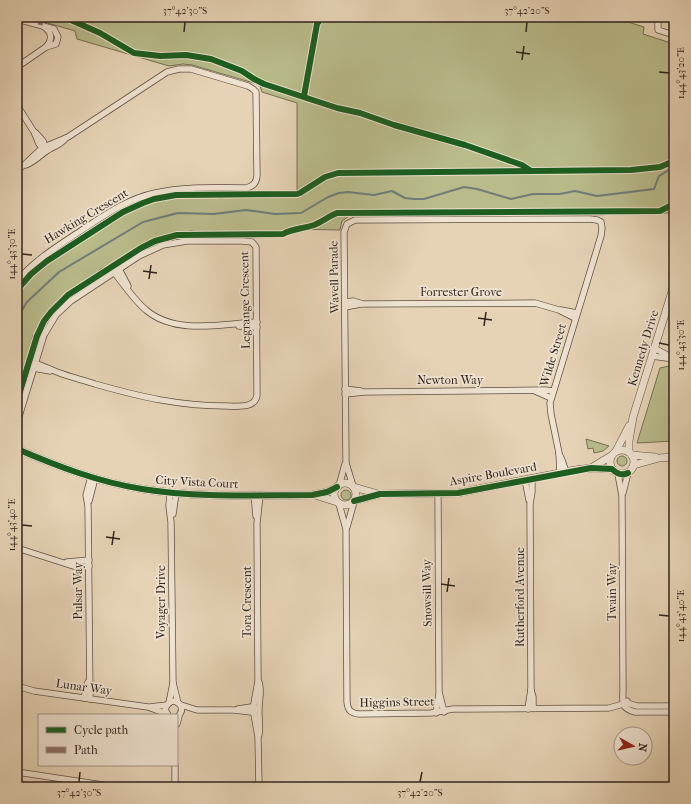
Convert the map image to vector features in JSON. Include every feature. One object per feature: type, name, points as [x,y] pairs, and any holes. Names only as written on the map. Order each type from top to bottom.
[{"type":"street","points":[[658,17],[658,30],[674,35]]},
{"type":"street","points":[[17,18],[54,29],[57,33],[58,41],[56,44],[46,47]]},
{"type":"street","points":[[17,66],[50,43],[51,36],[48,29],[43,26]]},
{"type":"street","name":"Hawking Crescent","points":[[17,170],[24,165],[37,160],[44,148],[59,145],[68,137],[163,75],[179,69],[191,70],[248,86],[255,90],[256,182],[253,186],[246,188],[175,189],[137,198],[110,212],[43,256],[30,266],[17,281]]},
{"type":"street","points":[[17,105],[44,148]]},
{"type":"street","name":"Wavell Parade","points":[[353,486],[346,463],[344,229],[348,222],[355,220],[594,219],[601,222],[602,228],[592,265]]},
{"type":"street","name":"Legrange Crescent","points":[[17,423],[34,366],[44,335],[52,321],[71,301],[116,270],[147,252],[172,243],[242,241],[252,242],[256,249],[258,395],[255,402],[250,405],[214,406],[170,402],[143,397],[34,366]]},
{"type":"street","name":"Wilde Street","points":[[563,473],[562,460],[559,454],[550,409],[551,398],[592,265]]},
{"type":"street","points":[[116,270],[131,293],[146,311],[159,319],[170,323],[188,325],[257,325]]},
{"type":"street","name":"Kennedy Drive","points":[[631,453],[629,441],[633,417],[674,285]]},
{"type":"street","name":"Forrester Grove","points":[[345,304],[353,302],[363,304],[531,303],[576,316]]},
{"type":"street","points":[[654,348],[673,359]]},
{"type":"street","points":[[652,356],[673,359]]},
{"type":"street","name":"Newton Way","points":[[535,391],[551,398]]},
{"type":"street","name":"Newton Way","points":[[345,392],[553,391]]},
{"type":"street","name":"Kennedy Drive","points":[[614,453],[633,417]]},
{"type":"street","points":[[17,449],[70,470],[93,477]]},
{"type":"street","points":[[659,458],[623,450],[614,453],[610,463],[612,469],[618,474],[625,474],[628,473],[634,464],[659,458],[674,457]]},
{"type":"street","name":"Aspire Boulevard","points":[[591,468],[614,453]]},
{"type":"street","points":[[631,453],[634,464]]},
{"type":"street","name":"Wavell Parade","points":[[338,487],[346,463]]},
{"type":"street","name":"Aspire Boulevard","points":[[353,486],[380,494],[458,494],[591,468],[612,469]]},
{"type":"street","name":"Twain Way","points":[[622,496],[628,473]]},
{"type":"street","name":"Twain Way","points":[[618,474],[622,496],[623,689],[625,703]]},
{"type":"street","name":"City Vista Court","points":[[93,477],[140,489],[173,493],[312,495]]},
{"type":"street","name":"Pulsar Way","points":[[87,698],[91,686],[89,676],[88,506],[93,477]]},
{"type":"street","name":"Rutherford Avenue","points":[[528,480],[532,492],[530,504],[531,708]]},
{"type":"street","points":[[346,483],[353,486],[357,494],[354,502],[345,506],[312,495],[327,492],[346,483]]},
{"type":"street","points":[[338,487],[334,497],[338,503]]},
{"type":"street","name":"Voyager Drive","points":[[167,714],[165,710],[173,683],[172,522],[169,506],[173,493]]},
{"type":"street","name":"Aspire Boulevard","points":[[354,502],[380,494]]},
{"type":"street","name":"Snowsill Way","points":[[436,713],[439,692],[438,494]]},
{"type":"street","name":"Tora Crescent","points":[[257,495],[258,681],[261,693],[255,709],[261,722],[258,737],[259,787]]},
{"type":"street","name":"Higgins Street","points":[[346,529],[354,502]]},
{"type":"street","name":"Higgins Street","points":[[338,503],[346,529],[348,709],[350,712],[360,714],[436,713],[457,709],[609,708],[625,703]]},
{"type":"street","points":[[17,548],[62,562],[89,563]]},
{"type":"street","name":"Voyager Drive","points":[[173,683],[179,704]]},
{"type":"street","name":"Lunar Way","points":[[17,686],[34,691],[148,707],[165,714]]},
{"type":"street","name":"Snowsill Way","points":[[439,692],[444,712]]},
{"type":"street","name":"Lunar Way","points":[[148,707],[168,704],[173,701],[179,704]]},
{"type":"street","points":[[674,706],[637,706],[625,703],[624,708],[635,712],[674,712]]},
{"type":"street","points":[[179,704],[196,710],[234,710],[247,707],[255,709]]},
{"type":"street","points":[[179,704],[182,710],[179,716]]},
{"type":"street","points":[[179,716],[196,710]]},
{"type":"street","points":[[175,766],[175,787]]},
{"type":"street","points":[[17,772],[94,785],[116,787]]},
{"type":"green space","points":[[27,17],[615,18],[644,27],[643,34],[674,44],[674,213],[625,213],[600,215],[349,216],[342,221],[340,230],[289,229],[283,233],[194,233],[193,231],[189,231],[187,233],[164,237],[144,245],[105,269],[103,268],[99,270],[99,272],[71,292],[55,306],[36,335],[33,335],[33,341],[17,396],[17,293],[31,276],[34,276],[37,273],[36,271],[44,264],[112,220],[114,221],[118,216],[154,201],[191,196],[218,196],[219,198],[223,198],[225,196],[297,195],[297,103],[262,92],[260,86],[257,84],[192,65],[183,64],[169,66],[77,39],[75,31]]},
{"type":"green space","points":[[674,366],[674,441],[637,443],[660,368]]},
{"type":"green space","points":[[586,439],[609,446],[603,451],[594,453],[593,448],[588,449]]},
{"type":"green space","points":[[620,456],[624,456],[626,457],[626,465],[620,466],[617,463],[617,459]]},
{"type":"green space","points":[[344,490],[348,490],[350,491],[350,499],[344,500],[341,497],[341,493]]},
{"type":"waterway","points":[[17,318],[27,302],[59,272],[143,222],[178,213],[214,214],[246,210],[275,214],[301,213],[328,197],[339,193],[348,192],[374,195],[392,191],[405,198],[424,199],[464,187],[477,189],[511,199],[533,194],[560,194],[575,191],[597,196],[654,189],[659,176],[674,166]]},
{"type":"marked path","points":[[40,25],[42,17]]},
{"type":"cycle path","points":[[64,17],[100,33],[134,53],[160,56],[186,55],[211,59],[242,71],[264,84],[337,108],[360,113],[394,125],[465,145],[522,165],[531,171]]},
{"type":"cycle path","points":[[304,96],[317,24],[322,17]]},
{"type":"cycle path","points":[[17,290],[31,274],[47,261],[123,212],[154,199],[176,195],[297,194],[325,177],[338,173],[631,170],[660,167],[674,161]]},
{"type":"cycle path","points":[[17,401],[37,336],[44,321],[51,312],[68,295],[141,248],[155,241],[177,235],[283,234],[314,225],[337,213],[660,211],[674,204]]},
{"type":"cycle path","points":[[17,449],[94,478],[126,486],[163,492],[227,495],[312,495],[327,492],[337,487]]},
{"type":"cycle path","points":[[354,501],[380,494],[458,493],[591,468],[612,469],[618,473],[628,473]]}]
